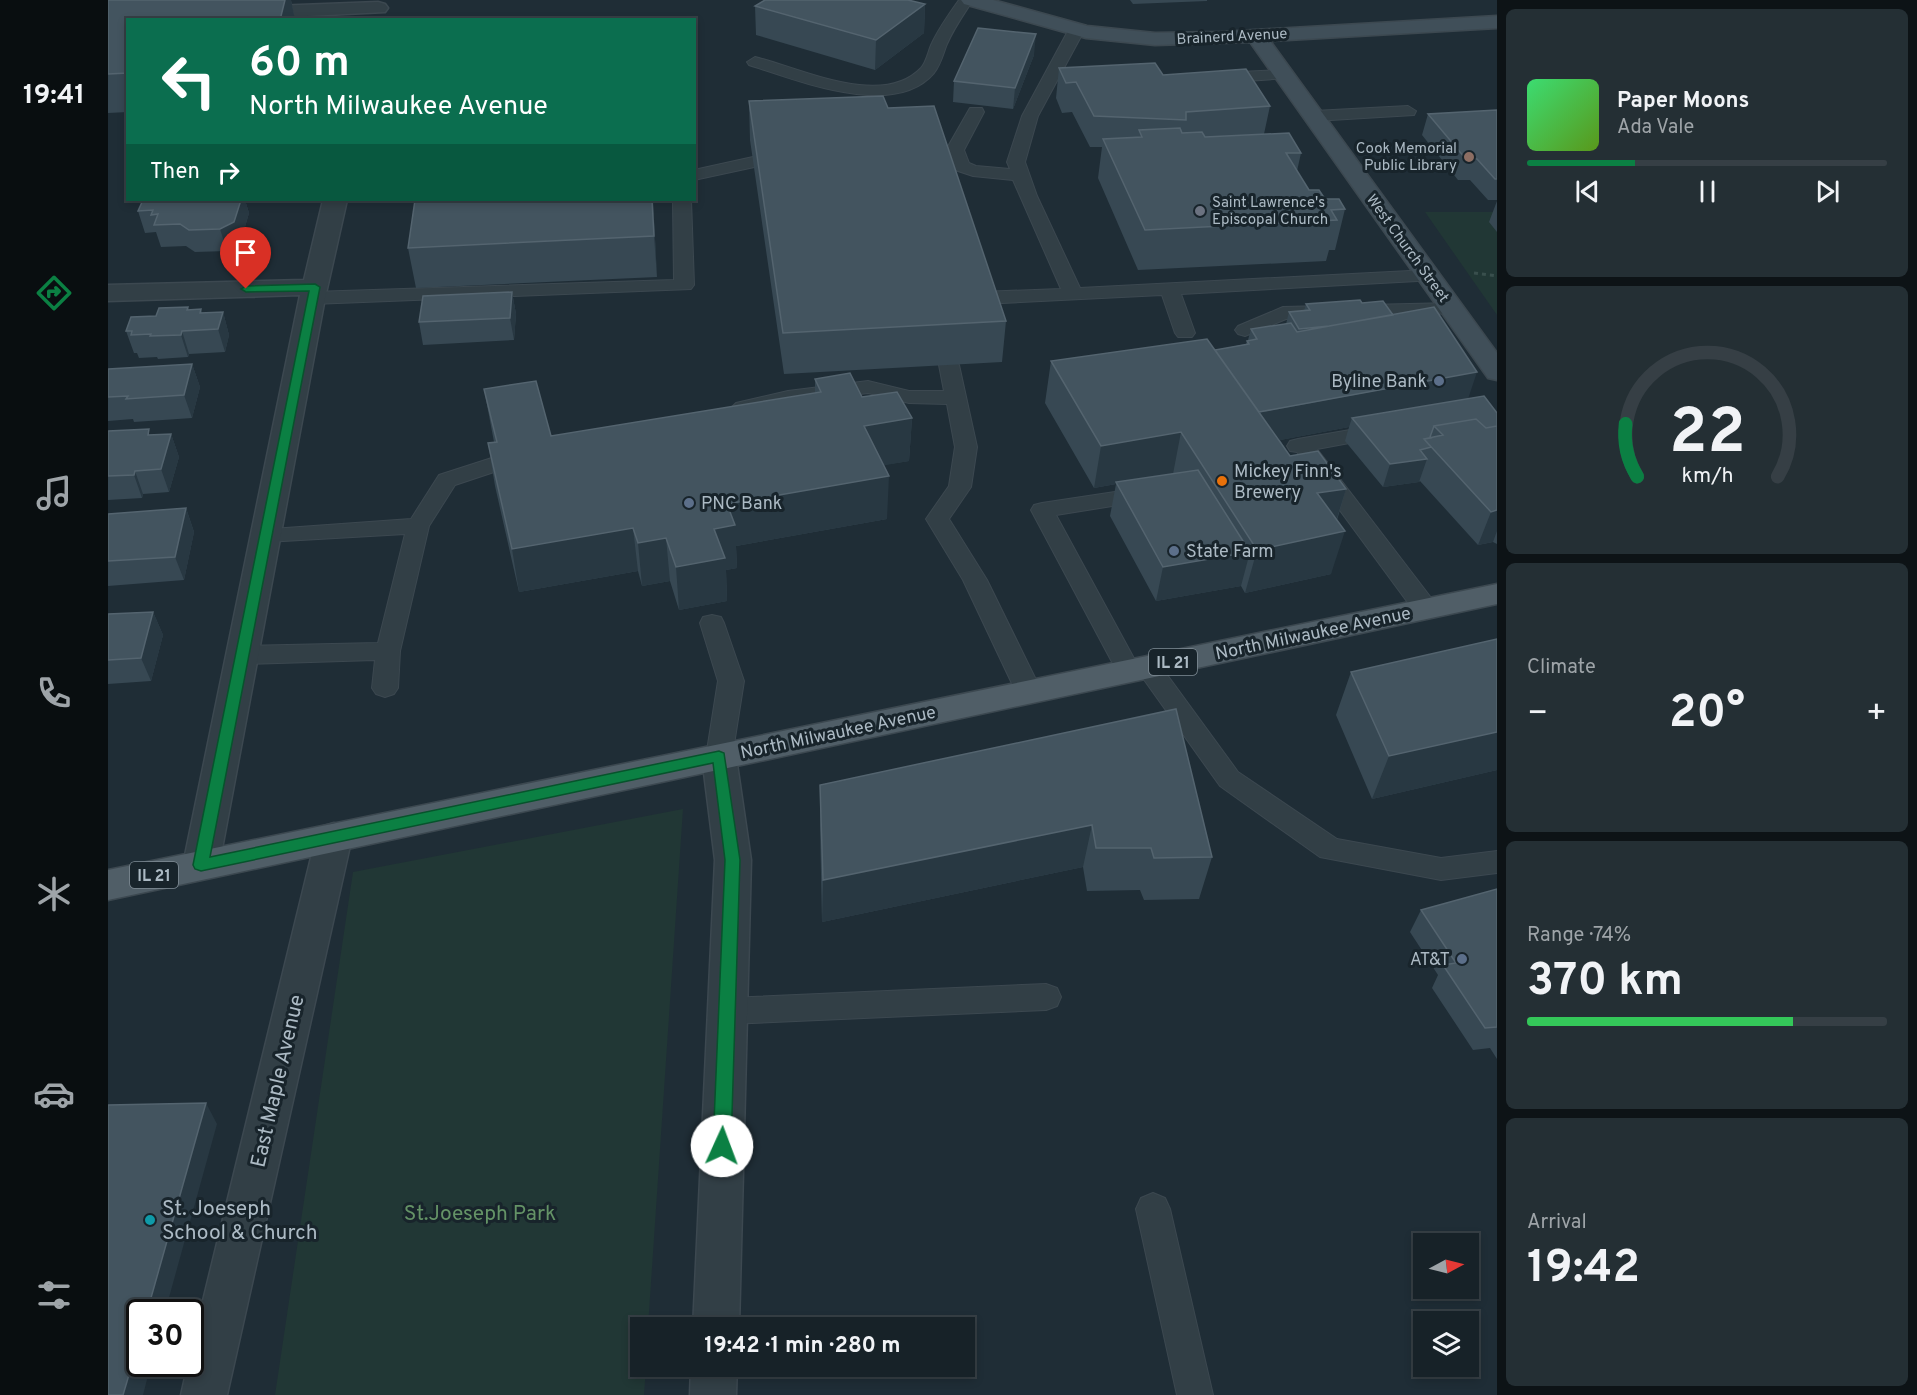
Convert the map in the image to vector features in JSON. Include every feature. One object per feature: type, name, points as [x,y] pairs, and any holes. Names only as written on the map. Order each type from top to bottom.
[{"type":"main road","name":"North Milwaukee Avenue","points":[[108,885],[1497,594]]},
{"type":"street","name":"Brainerd Avenue","points":[[971,0],[1077,29],[1155,39],[1256,36],[1497,22]]},
{"type":"street","points":[[234,14],[377,9]]},
{"type":"street","name":"West Church Street","points":[[1256,36],[1497,372]]},
{"type":"street","points":[[201,865],[314,293],[335,201]]},
{"type":"street","points":[[108,293],[314,293]]},
{"type":"street","points":[[716,1317],[733,860],[719,757]]},
{"type":"street","name":"East Maple Avenue","points":[[204,1395],[334,837]]},
{"type":"street","points":[[713,1395],[714,1377]]},
{"type":"lane","points":[[755,62],[847,89],[874,91],[910,84],[927,71],[966,0]]},
{"type":"lane","points":[[1073,294],[1016,162],[1030,116],[1077,29]]},
{"type":"lane","points":[[1205,78],[1282,75]]},
{"type":"lane","points":[[1046,86],[1067,85]]},
{"type":"lane","points":[[1314,116],[1408,111]]},
{"type":"lane","points":[[976,112],[955,150],[961,166],[973,171],[1020,174]]},
{"type":"lane","points":[[696,175],[753,162]]},
{"type":"lane","points":[[314,293],[684,285],[682,201]]},
{"type":"lane","points":[[981,298],[1429,276]]},
{"type":"lane","points":[[1169,289],[1185,333]]},
{"type":"lane","points":[[1245,330],[1283,313],[1452,309]]},
{"type":"lane","points":[[949,365],[966,447],[960,487],[937,519],[975,580],[1029,692]]},
{"type":"lane","points":[[720,412],[788,397],[868,387],[909,397],[956,398]]},
{"type":"lane","points":[[1394,428],[1300,446],[1426,609]]},
{"type":"lane","points":[[385,688],[388,651],[418,526],[447,480],[498,463]]},
{"type":"lane","points":[[1150,494],[1042,510],[1138,669],[1228,779],[1330,849],[1441,869],[1497,862]]},
{"type":"lane","points":[[266,535],[418,526]]},
{"type":"lane","points":[[712,623],[731,681],[719,757]]},
{"type":"lane","points":[[242,655],[388,651]]},
{"type":"lane","points":[[727,1011],[1046,997]]},
{"type":"lane","points":[[1153,1209],[1195,1395]]},
{"type":"path","points":[[1474,273],[1497,276]]},
{"type":"green space","points":[[1425,212],[1497,212],[1497,315]]},
{"type":"green space","name":"St.Joeseph Park","points":[[683,809],[649,1317],[630,1317],[630,1377],[645,1377],[644,1395],[275,1395],[353,872]]},
{"type":"building","points":[[108,0],[285,0],[280,18],[126,18],[126,73],[108,74]]},
{"type":"building","points":[[765,0],[908,0],[925,4],[876,40],[755,6]]},
{"type":"building","points":[[978,28],[1036,34],[1015,88],[954,81]]},
{"type":"building","points":[[1155,63],[1163,75],[1246,69],[1270,106],[1186,112],[1186,120],[1094,116],[1076,82],[1066,83],[1059,68]]},
{"type":"building","points":[[883,96],[888,108],[934,106],[1006,321],[783,333],[749,101]]},
{"type":"building","points":[[1497,110],[1497,179],[1477,159],[1465,158],[1428,114]]},
{"type":"building","points":[[1180,128],[1182,133],[1202,132],[1205,137],[1289,133],[1301,153],[1286,153],[1309,190],[1319,190],[1325,199],[1339,199],[1345,209],[1331,210],[1337,220],[1145,230],[1103,139],[1142,137],[1139,130]]},
{"type":"building","points":[[143,201],[241,201],[234,222],[220,229],[189,230],[180,224],[154,225],[158,214],[151,215],[153,210],[138,211]]},
{"type":"building","points":[[415,201],[652,201],[654,236],[408,248]]},
{"type":"building","points":[[512,292],[510,318],[419,322],[423,296]]},
{"type":"building","points":[[1360,300],[1362,303],[1383,301],[1393,315],[1299,329],[1289,312],[1310,310],[1306,304]]},
{"type":"building","points":[[188,307],[187,310],[201,309],[200,313],[223,312],[218,329],[182,331],[181,335],[150,336],[151,334],[131,335],[132,331],[126,331],[131,317],[156,316],[159,308]]},
{"type":"building","points":[[1434,307],[1477,372],[1259,412],[1215,350],[1249,344],[1247,341],[1257,339],[1251,329],[1291,323],[1297,332]]},
{"type":"building","points":[[1207,339],[1290,456],[1318,451],[1346,489],[1317,493],[1345,531],[1257,550],[1181,432],[1101,446],[1051,361]]},
{"type":"building","points":[[192,364],[184,395],[126,399],[128,396],[108,397],[108,369]]},
{"type":"building","name":"PNC Bank","points":[[850,373],[862,397],[897,392],[912,418],[864,426],[889,476],[727,504],[735,525],[714,529],[725,558],[676,567],[666,538],[638,543],[633,528],[512,549],[488,443],[497,442],[484,389],[536,381],[551,436],[821,392],[815,379]]},
{"type":"building","points":[[1484,396],[1497,413],[1497,426],[1486,428],[1476,419],[1434,426],[1431,438],[1424,439],[1431,447],[1420,450],[1427,459],[1390,464],[1352,418]]},
{"type":"building","points":[[1476,419],[1486,428],[1497,426],[1497,510],[1491,512],[1424,439],[1443,435],[1434,426]]},
{"type":"building","points":[[149,429],[148,435],[171,434],[161,469],[135,471],[134,475],[108,476],[108,431]]},
{"type":"building","points":[[1198,470],[1250,552],[1163,567],[1116,482]]},
{"type":"building","points":[[186,508],[175,557],[108,561],[108,514]]},
{"type":"building","points":[[153,612],[141,658],[108,660],[108,614]]},
{"type":"building","points":[[1497,639],[1497,732],[1389,756],[1351,672]]},
{"type":"building","points":[[1176,709],[1212,857],[1154,858],[1151,848],[1096,848],[1092,825],[823,880],[820,785]]},
{"type":"building","name":"AT&T","points":[[1497,889],[1497,1027],[1485,1028],[1443,965],[1456,963],[1421,910]]},
{"type":"building","name":"St. Joeseph School & Church","points":[[206,1103],[151,1299],[126,1299],[126,1377],[128,1377],[123,1395],[108,1395],[108,1105]]},
{"type":"place","name":"Cook Memorial Public Library","points":[[1469,157]]},
{"type":"place","name":"Saint Lawrence's Episcopal Church","points":[[1200,211]]},
{"type":"place","name":"Byline Bank","points":[[1439,381]]},
{"type":"place","name":"Mickey Finn's Brewery","points":[[1222,481]]},
{"type":"place","name":"PNC Bank","points":[[689,503]]},
{"type":"place","name":"State Farm","points":[[1174,551]]},
{"type":"place","name":"AT&T","points":[[1462,959]]},
{"type":"place","name":"St. Joeseph School & Church","points":[[150,1220]]},
{"type":"route","points":[[246,289],[315,287],[201,865],[719,757],[733,860],[722,1146]]}]
